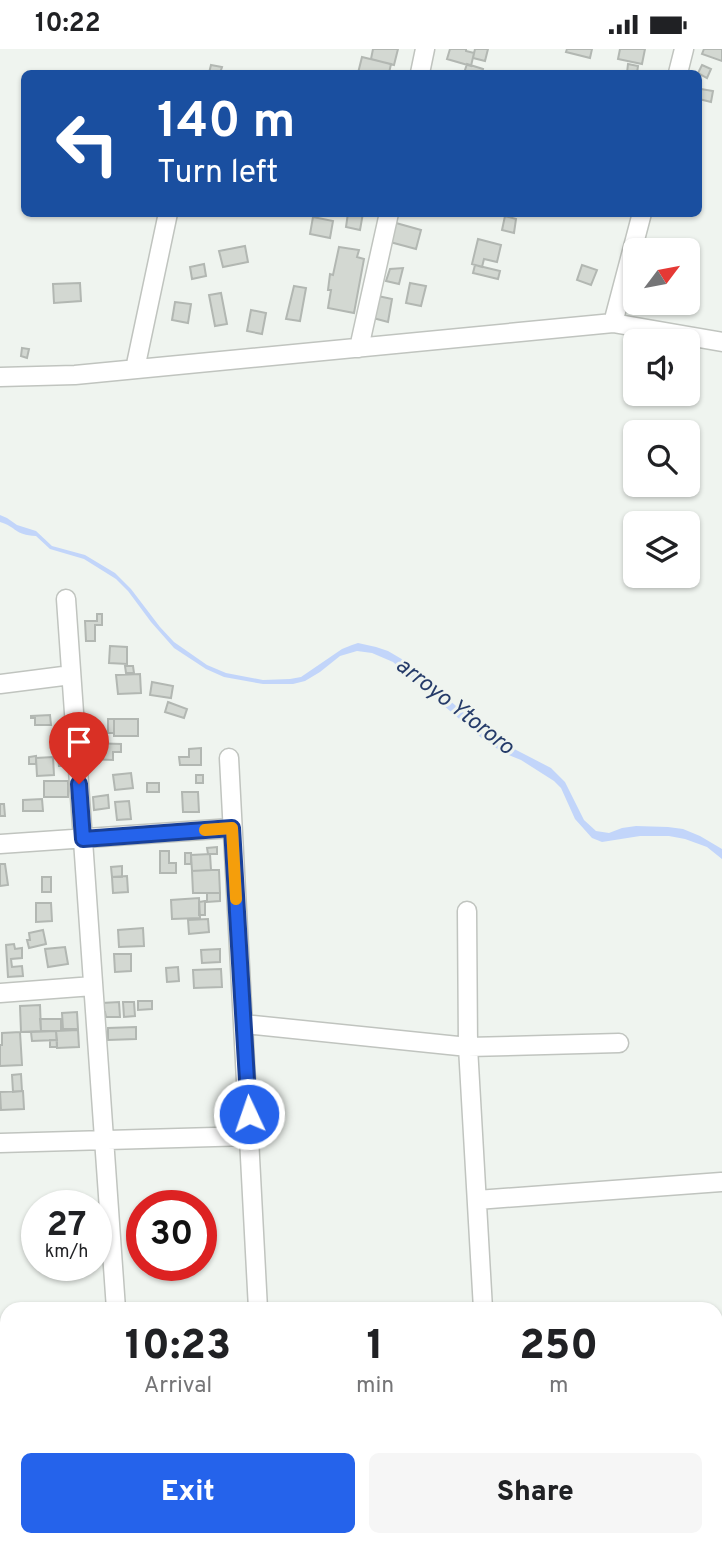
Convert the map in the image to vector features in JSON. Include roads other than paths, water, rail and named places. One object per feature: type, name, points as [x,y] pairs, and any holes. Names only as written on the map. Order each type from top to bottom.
[{"type":"street","points":[[421,70],[425,49]]},
{"type":"street","points":[[679,70],[684,49]]},
{"type":"street","points":[[135,369],[167,217]]},
{"type":"street","points":[[359,348],[388,217]]},
{"type":"street","points":[[613,323],[641,217]]},
{"type":"street","points":[[0,377],[75,376],[613,323],[722,342]]},
{"type":"street","points":[[66,599],[115,1302]]},
{"type":"street","points":[[0,684],[71,675]]},
{"type":"street","points":[[229,758],[258,1302]]},
{"type":"street","points":[[0,844],[232,828]]},
{"type":"street","points":[[467,911],[468,1047],[483,1302]]},
{"type":"street","points":[[0,993],[93,986]]},
{"type":"street","points":[[244,1024],[468,1047],[620,1043]]},
{"type":"street","points":[[0,1143],[250,1136]]},
{"type":"street","points":[[477,1200],[720,1182]]},
{"type":"water","name":"arroyo Ytororo","points":[[0,515],[17,525],[36,531],[52,546],[85,555],[115,573],[174,642],[207,665],[226,673],[263,680],[290,679],[301,677],[342,649],[358,643],[388,651],[405,661],[481,728],[501,742],[551,768],[565,782],[584,820],[596,831],[609,833],[636,826],[683,829],[722,849],[722,859],[707,847],[669,836],[640,836],[602,842],[592,838],[575,819],[561,788],[554,781],[485,741],[393,662],[372,653],[357,651],[340,656],[305,681],[293,684],[263,684],[224,677],[206,669],[174,648],[116,579],[84,559],[50,549],[36,536],[23,534],[0,522]]}]
